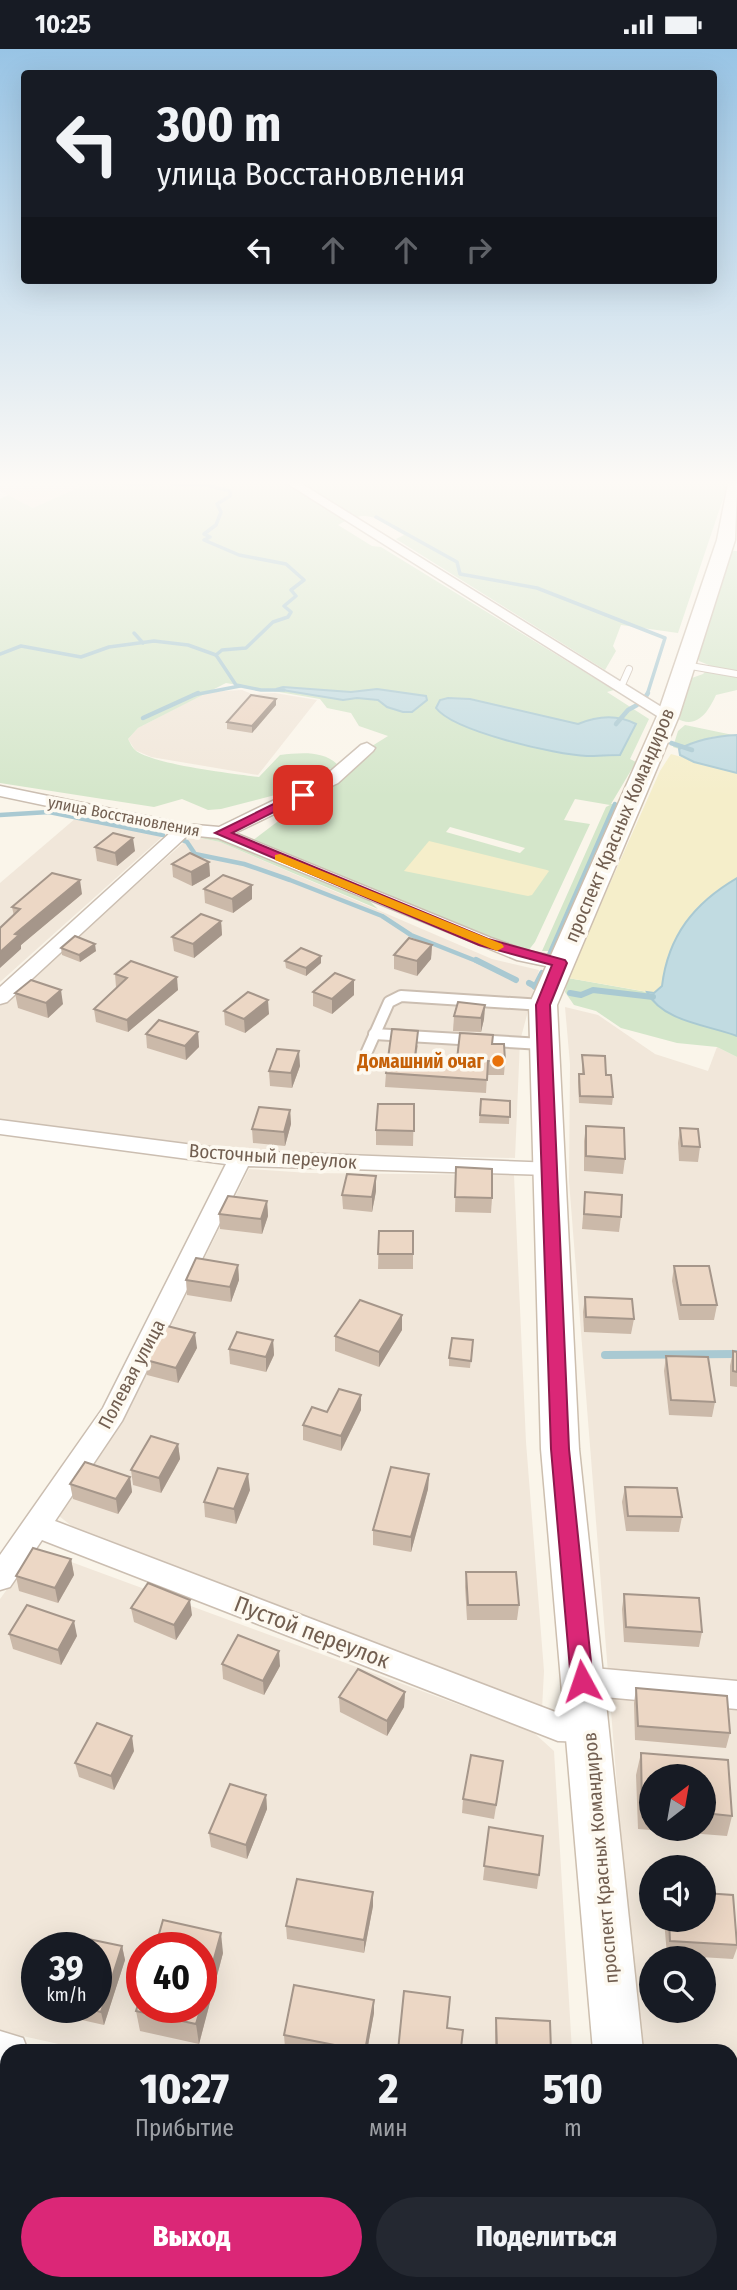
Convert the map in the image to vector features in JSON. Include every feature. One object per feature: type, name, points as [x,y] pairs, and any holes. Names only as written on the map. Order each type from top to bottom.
[{"type":"street","points":[[462,589],[668,716]]},
{"type":"street","name":"проспект Красных Командиров","points":[[617,2044],[560,1449],[543,1005],[668,716],[714,589]]},
{"type":"street","points":[[221,833],[332,779],[367,748]]},
{"type":"street","name":"улица Восстановления","points":[[0,791],[184,829],[221,833],[484,942],[560,963]]},
{"type":"street","points":[[0,998],[184,829]]},
{"type":"street","name":"Восточный переулок","points":[[0,1127],[240,1158],[548,1168]]},
{"type":"street","name":"Полевая улица","points":[[0,1578],[113,1414],[240,1158]]},
{"type":"street","name":"Пустой переулок","points":[[38,1526],[558,1727],[587,1728]]},
{"type":"street","points":[[582,1681],[737,1695]]},
{"type":"lane","points":[[685,665],[737,674]]},
{"type":"lane","points":[[621,687],[629,669]]},
{"type":"lane","points":[[365,1056],[389,1002],[401,996],[543,1005]]},
{"type":"lane","points":[[374,1034],[544,1044]]},
{"type":"shaded area","points":[[242,690],[252,694],[275,693],[317,700],[258,775],[151,757],[135,750],[128,739],[138,728],[207,692]]},
{"type":"shaded area","points":[[76,818],[163,836],[0,982],[0,883]]},
{"type":"shaded area","points":[[191,836],[220,842],[492,959],[539,970],[520,1041],[515,1158],[246,1152],[0,1120],[0,1006]]},
{"type":"shaded area","points":[[565,1007],[598,1015],[655,1054],[708,1071],[717,1047],[737,1057],[737,2044],[637,2044],[569,1181],[570,1064]]},
{"type":"shaded area","points":[[249,1169],[309,1173],[514,1175],[526,1442],[544,1671],[542,1709],[73,1527],[59,1516],[130,1407]]},
{"type":"shaded area","points":[[36,1549],[533,1732],[554,1751],[572,2044],[58,2044],[0,2031],[0,1599]]},
{"type":"green space","points":[[0,589],[449,589],[614,690],[607,692],[649,719],[630,759],[636,762],[611,804],[619,803],[553,951],[542,951],[606,807],[610,805],[575,799],[564,820],[590,824],[535,942],[528,951],[474,932],[252,841],[315,793],[344,778],[372,746],[388,736],[359,726],[351,713],[327,708],[320,699],[226,683],[138,728],[128,739],[134,749],[156,759],[259,777],[280,755],[318,755],[338,765],[279,794],[208,810],[182,799],[154,807],[0,783]],"holes":[[[450,827],[525,848],[520,853],[446,832]]]},
{"type":"green space","points":[[475,589],[693,589],[678,633],[621,625],[613,646],[616,651],[605,670]]},
{"type":"green space","points":[[718,589],[737,589],[737,690],[716,695],[701,717],[690,722],[683,721],[676,718],[689,679],[703,674],[711,666],[699,661],[697,655]]},
{"type":"green space","points":[[685,725],[733,735],[712,737],[679,749],[673,747],[678,731]]},
{"type":"green space","points":[[191,836],[217,836],[364,896],[378,909],[220,842]]},
{"type":"green space","points":[[568,978],[647,992],[648,996],[737,1036],[737,1057],[717,1047],[677,1043],[621,1028],[596,1011],[574,1005],[565,992]]},
{"type":"sand","points":[[671,754],[737,773],[737,878],[708,899],[686,923],[670,952],[662,986],[654,993],[568,978],[660,771]]},
{"type":"sand","points":[[429,841],[549,871],[532,895],[528,896],[404,871]]},
{"type":"water","points":[[283,687],[351,692],[377,689],[426,696],[427,700],[412,712],[403,712],[387,707],[378,700],[343,700],[276,689]]},
{"type":"water","points":[[470,699],[578,724],[607,717],[636,724],[620,755],[572,755],[506,740],[462,725],[436,708],[440,700]]},
{"type":"water","points":[[737,735],[737,773],[694,762],[680,755],[679,749],[693,743],[714,737]]},
{"type":"water","points":[[737,878],[737,1036],[675,1016],[654,1002],[647,992],[654,993],[662,986],[665,968],[677,936],[696,910]]},
{"type":"building","points":[[251,695],[276,699],[252,726],[227,722]]},
{"type":"building","points":[[113,833],[133,838],[115,853],[95,847]]},
{"type":"building","points":[[190,853],[209,862],[191,872],[172,864]]},
{"type":"building","points":[[52,873],[80,880],[15,934],[19,935],[0,952],[0,928],[20,909],[12,907]]},
{"type":"building","points":[[223,875],[252,885],[232,899],[204,889]]},
{"type":"building","points":[[201,914],[221,921],[193,944],[172,937]]},
{"type":"building","points":[[75,936],[95,944],[79,955],[61,948]]},
{"type":"building","points":[[409,938],[432,945],[417,961],[394,955]]},
{"type":"building","points":[[301,948],[321,956],[306,968],[285,961]]},
{"type":"building","points":[[131,961],[177,977],[127,1020],[94,1009],[127,978],[115,974]]},
{"type":"building","points":[[335,973],[354,980],[332,999],[313,992]]},
{"type":"building","points":[[31,980],[61,990],[46,1003],[15,993]]},
{"type":"building","points":[[248,992],[268,1000],[244,1019],[224,1011]]},
{"type":"building","points":[[458,1002],[485,1005],[481,1018],[454,1016]]},
{"type":"building","points":[[159,1020],[198,1032],[185,1046],[146,1034]]},
{"type":"building","points":[[392,1029],[418,1031],[415,1057],[457,1059],[460,1033],[493,1035],[492,1044],[504,1044],[505,1061],[488,1061],[487,1080],[386,1073]]},
{"type":"building","points":[[277,1049],[299,1051],[291,1073],[269,1071]]},
{"type":"building","points":[[582,1055],[605,1056],[606,1075],[611,1075],[613,1097],[580,1096],[579,1074],[584,1074]]},
{"type":"building","points":[[481,1099],[510,1101],[510,1117],[480,1115]]},
{"type":"building","points":[[378,1104],[414,1104],[414,1131],[376,1130]]},
{"type":"building","points":[[259,1107],[290,1110],[284,1132],[252,1129]]},
{"type":"building","points":[[586,1126],[624,1128],[625,1159],[586,1156]]},
{"type":"building","points":[[680,1128],[698,1129],[700,1147],[682,1146]]},
{"type":"building","points":[[456,1167],[492,1169],[492,1198],[455,1197]]},
{"type":"building","points":[[347,1174],[376,1176],[372,1197],[342,1195]]},
{"type":"building","points":[[585,1192],[622,1195],[621,1217],[584,1214]]},
{"type":"building","points":[[228,1196],[267,1201],[261,1219],[219,1214]]},
{"type":"building","points":[[379,1231],[413,1231],[413,1254],[378,1254]]},
{"type":"building","points":[[196,1258],[238,1265],[230,1287],[186,1280]]},
{"type":"building","points":[[674,1266],[709,1266],[717,1305],[681,1305]]},
{"type":"building","points":[[585,1297],[632,1299],[634,1319],[586,1317]]},
{"type":"building","points":[[360,1300],[402,1315],[379,1352],[335,1336]]},
{"type":"building","points":[[163,1325],[195,1333],[176,1368],[146,1360]]},
{"type":"building","points":[[237,1332],[273,1340],[266,1357],[229,1349]]},
{"type":"building","points":[[452,1338],[473,1340],[471,1361],[449,1358]]},
{"type":"building","points":[[733,1351],[737,1352],[737,1372],[733,1371]]},
{"type":"building","points":[[666,1356],[708,1357],[715,1402],[671,1400]]},
{"type":"building","points":[[339,1389],[361,1395],[341,1436],[303,1425],[312,1407],[327,1412]]},
{"type":"building","points":[[151,1436],[178,1444],[159,1478],[131,1470]]},
{"type":"building","points":[[85,1462],[130,1477],[116,1499],[70,1484]]},
{"type":"building","points":[[391,1467],[429,1474],[411,1537],[373,1530]]},
{"type":"building","points":[[218,1468],[248,1474],[234,1509],[204,1502]]},
{"type":"building","points":[[625,1487],[677,1488],[682,1517],[628,1516]]},
{"type":"building","points":[[33,1548],[71,1559],[55,1588],[16,1576]]},
{"type":"building","points":[[466,1572],[516,1572],[519,1605],[468,1605]]},
{"type":"building","points":[[148,1583],[190,1600],[174,1625],[131,1608]]},
{"type":"building","points":[[624,1594],[699,1598],[702,1632],[626,1627]]},
{"type":"building","points":[[27,1605],[74,1621],[58,1650],[9,1634]]},
{"type":"building","points":[[238,1635],[279,1651],[263,1681],[222,1664]]},
{"type":"building","points":[[358,1669],[405,1692],[387,1721],[339,1697]]},
{"type":"building","points":[[636,1688],[727,1696],[730,1733],[638,1726]]},
{"type":"building","points":[[97,1723],[132,1736],[111,1776],[75,1763]]},
{"type":"building","points":[[641,1753],[728,1760],[732,1816],[716,1814],[716,1764],[641,1764]]},
{"type":"building","points":[[471,1755],[503,1761],[496,1805],[463,1799]]},
{"type":"building","points":[[230,1784],[266,1795],[246,1845],[209,1833]]},
{"type":"building","points":[[489,1827],[543,1836],[539,1875],[484,1866]]},
{"type":"building","points":[[297,1879],[373,1892],[364,1940],[286,1926]]},
{"type":"building","points":[[716,1894],[733,1895],[737,1945],[670,1941],[670,1932],[716,1932]]},
{"type":"building","points":[[163,1920],[217,1932],[160,1932]]},
{"type":"building","points":[[217,1932],[221,1933],[217,1948]]},
{"type":"building","points":[[112,1944],[122,1946],[112,1977]]},
{"type":"building","points":[[294,1985],[374,2000],[366,2044],[330,2044],[284,2035]]},
{"type":"building","points":[[404,1991],[450,1997],[447,2028],[463,2030],[461,2044],[399,2044]]},
{"type":"building","points":[[496,2018],[550,2021],[551,2044],[497,2044]]},
{"type":"waterway","points":[[216,655],[222,650],[246,648],[273,622],[288,617],[291,612],[284,606],[296,596],[291,590],[293,589]]},
{"type":"waterway","points":[[538,589],[665,638],[647,694]]},
{"type":"waterway","points":[[134,633],[143,643]]},
{"type":"waterway","points":[[143,643],[154,641],[188,645],[216,655]]},
{"type":"waterway","points":[[0,654],[21,646],[81,657],[109,647],[143,643]]},
{"type":"waterway","points":[[216,655],[236,685],[261,690],[284,690]]},
{"type":"waterway","points":[[194,695],[240,686]]},
{"type":"waterway","points":[[194,695],[198,693]]},
{"type":"waterway","points":[[644,699],[647,694]]},
{"type":"waterway","points":[[143,718],[194,695]]},
{"type":"waterway","points":[[616,724],[628,710],[637,705]]},
{"type":"waterway","points":[[671,743],[692,750]]},
{"type":"waterway","points":[[549,955],[615,804]]},
{"type":"waterway","points":[[0,815],[49,812],[163,835]]},
{"type":"waterway","points":[[182,840],[187,842],[195,854],[244,864],[290,880],[382,916],[411,935],[479,962]]},
{"type":"waterway","points":[[476,960],[516,980]]},
{"type":"waterway","points":[[535,986],[542,973]]},
{"type":"waterway","points":[[529,983],[535,986]]},
{"type":"waterway","points":[[535,986],[542,990]]},
{"type":"waterway","points":[[570,993],[581,995],[593,990],[653,997]]},
{"type":"waterway","points":[[605,1355],[737,1354]]},
{"type":"slow traffic","points":[[280,857],[497,947]]},
{"type":"place","name":"Домашний очаг","points":[[498,1061]]},
{"type":"route","points":[[303,795],[221,833],[484,942],[560,963],[543,1005],[547,1143],[560,1449],[582,1681]]}]
